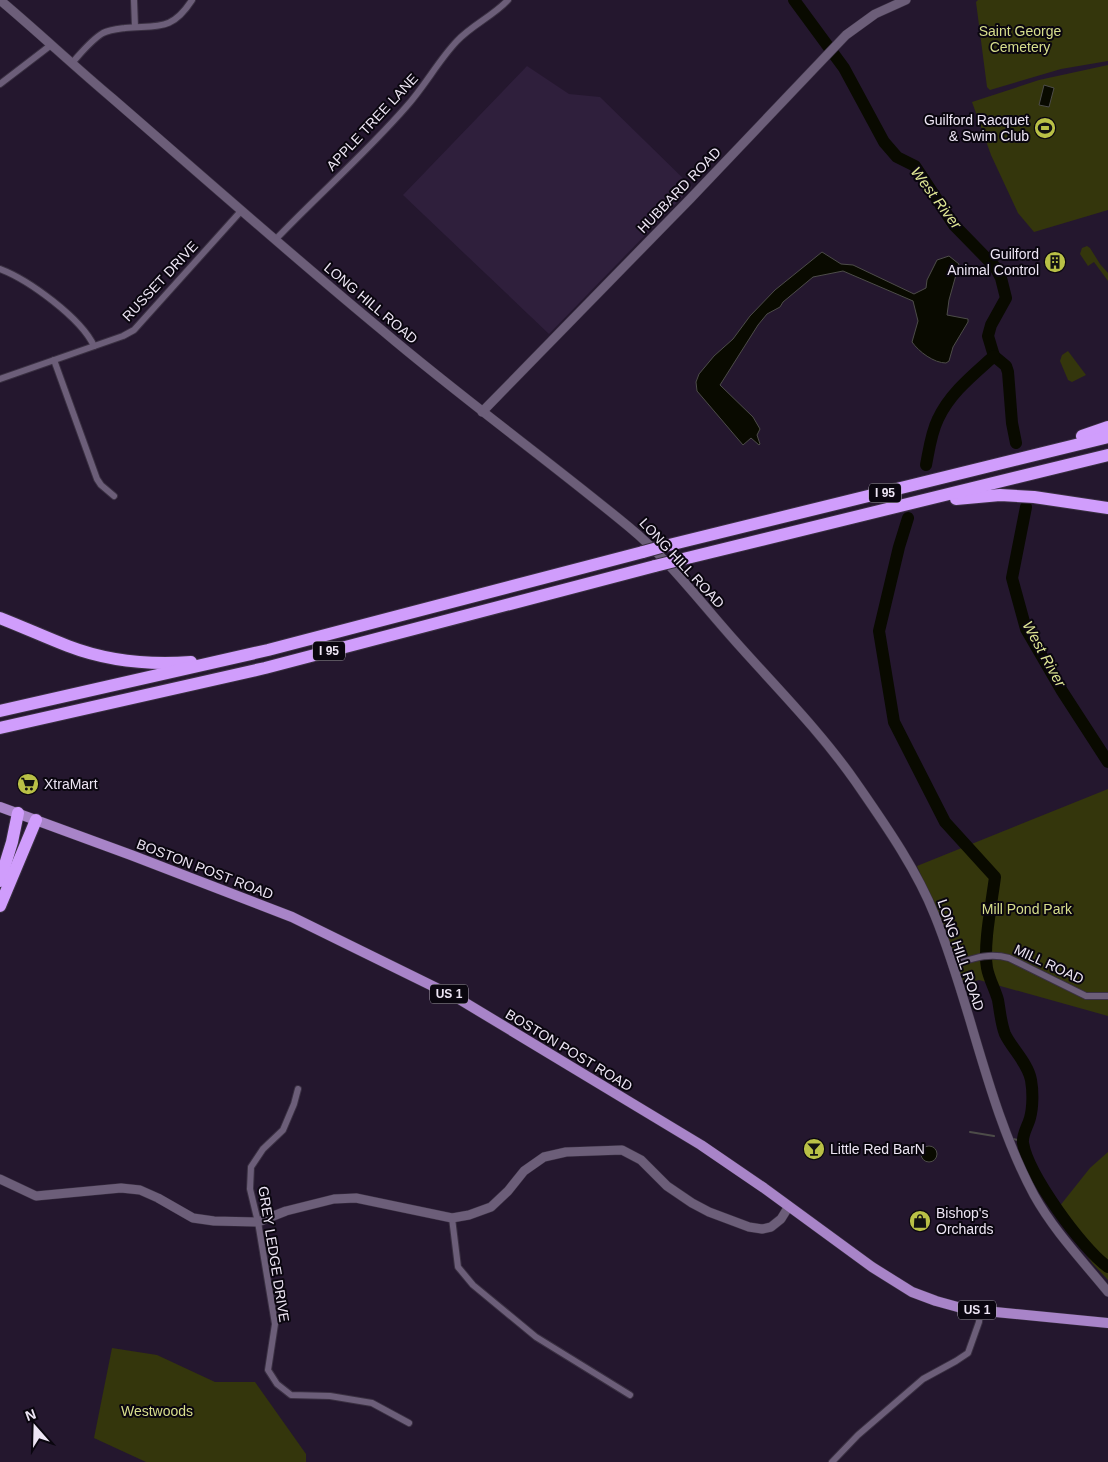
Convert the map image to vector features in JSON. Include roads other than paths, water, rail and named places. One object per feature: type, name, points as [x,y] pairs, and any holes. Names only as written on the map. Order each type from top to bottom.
[{"type":"highway","points":[[987,467],[1108,427]]},
{"type":"highway","name":"I 95","points":[[0,711],[268,650],[661,547],[1108,437]]},
{"type":"highway","name":"I 95","points":[[0,728],[265,668],[655,566],[1108,455]]},
{"type":"highway","points":[[874,512],[952,499],[1000,495],[1034,497],[1108,508]]},
{"type":"highway","points":[[0,618],[70,647],[125,660],[158,663],[189,662],[268,650]]},
{"type":"highway","points":[[0,881],[12,842],[18,813]]},
{"type":"highway","points":[[0,906],[36,820]]},
{"type":"highway","points":[[0,860],[0,870]]},
{"type":"main road","name":"BOSTON POST ROAD","points":[[0,807],[292,917],[459,999],[701,1145],[789,1206],[872,1268],[902,1287],[936,1301],[980,1311],[1108,1323]]},
{"type":"street","name":"LONG HILL ROAD","points":[[0,0],[241,211],[411,355],[644,540],[826,744],[868,800],[915,874],[934,913],[983,1066],[1020,1168],[1053,1225],[1108,1292]]},
{"type":"street","points":[[134,0],[135,27]]},
{"type":"street","points":[[72,64],[88,45],[102,33],[116,29],[166,25],[177,19],[192,0]]},
{"type":"street","name":"APPLE TREE LANE","points":[[275,240],[317,197],[349,168],[406,108],[444,57],[466,32],[508,0]]},
{"type":"street","name":"HUBBARD ROAD","points":[[482,412],[677,213],[846,35],[875,14],[906,0]]},
{"type":"street","points":[[0,84],[51,45]]},
{"type":"street","name":"RUSSET DRIVE","points":[[0,379],[123,336],[134,330],[241,211]]},
{"type":"street","points":[[0,269],[20,277],[36,288],[90,337],[94,346]]},
{"type":"street","points":[[54,360],[97,480],[114,496]]},
{"type":"street","name":"MILL ROAD","points":[[952,965],[990,954],[1009,958],[1086,996],[1108,996]]},
{"type":"street","name":"GREY LEDGE DRIVE","points":[[298,1089],[283,1130],[263,1148],[251,1167],[250,1189],[258,1222],[275,1324],[268,1370],[277,1384],[291,1395],[330,1396],[372,1403],[409,1423]]},
{"type":"street","points":[[0,1179],[36,1196],[121,1188],[140,1190],[193,1218],[214,1221],[258,1222],[286,1211],[334,1199],[356,1198],[452,1218],[469,1215],[491,1207],[508,1191],[524,1171],[544,1157],[566,1152],[622,1150],[641,1160],[667,1186],[692,1203],[749,1228],[762,1229],[771,1226],[781,1219],[789,1206]]},
{"type":"street","points":[[452,1218],[458,1267],[473,1285],[536,1337],[630,1395]]},
{"type":"street","points":[[832,1462],[864,1430],[923,1379],[968,1353],[979,1322],[980,1311]]},
{"type":"waterway","name":"West River","points":[[794,0],[844,68],[884,142],[897,157],[915,166],[954,225],[995,267],[1001,278],[1006,298],[991,325],[988,336],[994,356]]},
{"type":"waterway","points":[[994,356],[1006,366],[1008,372],[1012,423],[1016,443]]},
{"type":"waterway","points":[[926,465],[930,442],[943,410],[963,385],[994,356]]},
{"type":"waterway","name":"West River","points":[[1026,507],[1012,578],[1026,629],[1062,691],[1108,762]]},
{"type":"waterway","points":[[908,518],[899,547],[879,631],[894,722],[945,822],[995,877],[987,936],[986,959],[989,976],[998,1000],[1005,1034],[1027,1068],[1031,1080],[1032,1109],[1023,1136],[1023,1143],[1035,1173],[1058,1210],[1084,1244],[1108,1267]]},
{"type":"waterway","points":[[970,1132],[994,1136]]},
{"type":"waterway","points":[[1013,1139],[1023,1141]]},
{"type":"place","name":"Guilford Racquet & Swim Club","points":[[1045,128]]},
{"type":"place","name":"Guilford Animal Control","points":[[1055,262]]},
{"type":"place","name":"XtraMart","points":[[28,784]]},
{"type":"place","name":"Little Red BarN","points":[[814,1149]]},
{"type":"place","name":"Bishop's Orchards","points":[[920,1221]]},
{"type":"park label","name":"Saint George Cemetery","points":[[1020,40]]},
{"type":"park label","name":"Mill Pond Park","points":[[1027,909]]},
{"type":"park label","name":"Westwoods","points":[[157,1411]]}]
